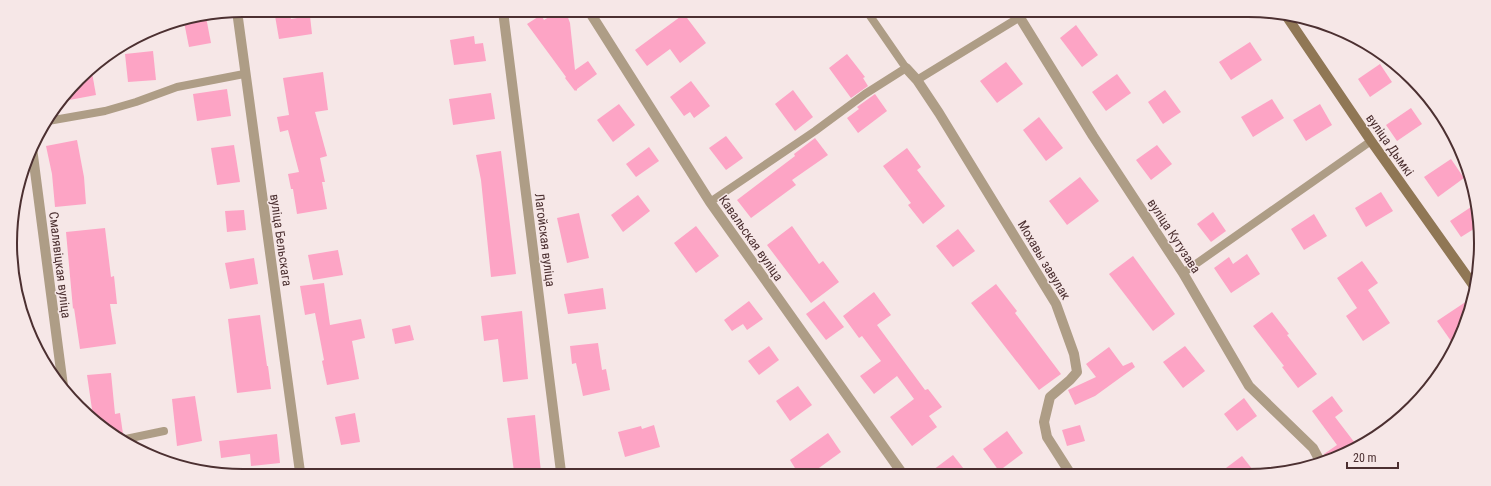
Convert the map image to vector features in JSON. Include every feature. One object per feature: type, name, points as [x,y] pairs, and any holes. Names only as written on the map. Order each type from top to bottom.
[{"type":"main road","name":"вуліца Дымкі","points":[[1289,21],[1371,142],[1471,282]]},
{"type":"street","name":"вуліца Бельскага","points":[[238,17],[244,74],[300,469]]},
{"type":"street","name":"Лагойская вуліца","points":[[504,17],[561,469]]},
{"type":"street","name":"Кавальская вуліца","points":[[592,17],[710,202],[899,469]]},
{"type":"street","name":"вуліца Кутузава","points":[[1019,17],[1093,136],[1183,272],[1249,386],[1312,448],[1318,458]]},
{"type":"street","name":"Мохавы завулак","points":[[906,68],[917,80],[939,113],[1056,304],[1074,354],[1077,372],[1050,397],[1044,422],[1047,437],[1067,469]]},
{"type":"street","name":"Смалявіцкая вуліца","points":[[33,159],[62,378]]},
{"type":"lane","points":[[710,202],[815,131],[865,94],[906,68],[871,17]]},
{"type":"lane","points":[[917,80],[1015,17]]},
{"type":"lane","points":[[53,120],[105,111],[136,102],[177,87],[244,74]]},
{"type":"lane","points":[[1183,272],[1371,142]]},
{"type":"lane","points":[[129,438],[164,431]]},
{"type":"building","points":[[275,17],[291,17],[291,19],[310,17],[312,34],[279,39]]},
{"type":"building","points":[[538,17],[542,17],[544,20],[549,17],[568,17],[570,23],[575,70],[588,61],[597,74],[577,89],[577,91],[575,91],[565,78],[566,77],[527,24]]},
{"type":"building","points":[[680,17],[686,17],[706,43],[680,63],[670,49],[647,66],[635,50]]},
{"type":"building","points":[[207,20],[211,43],[189,47],[185,25]]},
{"type":"building","points":[[1076,25],[1098,55],[1082,67],[1060,38]]},
{"type":"building","points":[[474,36],[475,44],[483,43],[486,61],[454,65],[450,40]]},
{"type":"building","points":[[1250,42],[1262,60],[1231,80],[1219,62]]},
{"type":"building","points":[[153,51],[156,80],[128,82],[125,54]]},
{"type":"building","points":[[847,54],[865,77],[863,78],[868,86],[851,98],[829,68]]},
{"type":"building","points":[[1006,62],[1023,84],[997,103],[980,81]]},
{"type":"building","points":[[1380,64],[1392,82],[1370,97],[1358,79]]},
{"type":"building","points":[[323,72],[328,110],[315,112],[327,156],[320,158],[325,182],[322,182],[327,209],[297,214],[293,189],[291,189],[288,174],[299,172],[288,130],[280,132],[277,117],[289,115],[283,78]]},
{"type":"building","points":[[1117,74],[1131,93],[1106,111],[1092,92]]},
{"type":"building","points":[[92,75],[96,95],[68,100]]},
{"type":"building","points":[[691,81],[710,106],[694,118],[690,112],[684,116],[670,97]]},
{"type":"building","points":[[227,89],[231,116],[197,121],[193,94]]},
{"type":"building","points":[[793,90],[813,117],[795,131],[775,104]]},
{"type":"building","points":[[1165,90],[1181,112],[1163,124],[1148,102]]},
{"type":"building","points":[[491,93],[495,119],[453,125],[449,99]]},
{"type":"building","points":[[875,94],[887,111],[858,133],[847,118],[859,109],[857,107]]},
{"type":"building","points":[[1272,99],[1284,118],[1253,137],[1241,117]]},
{"type":"building","points":[[619,104],[635,125],[613,142],[597,120]]},
{"type":"building","points":[[1320,104],[1332,125],[1306,141],[1293,120]]},
{"type":"building","points":[[1411,108],[1422,124],[1397,141],[1386,125]]},
{"type":"building","points":[[1039,117],[1063,148],[1046,161],[1023,130]]},
{"type":"building","points":[[726,136],[743,158],[726,170],[709,148]]},
{"type":"building","points":[[815,138],[828,155],[792,180],[796,185],[751,218],[737,200],[795,156],[794,154]]},
{"type":"building","points":[[77,140],[84,177],[86,204],[55,207],[52,174],[46,146]]},
{"type":"building","points":[[234,145],[240,182],[217,185],[211,148]]},
{"type":"building","points":[[1157,145],[1172,164],[1151,180],[1136,160]]},
{"type":"building","points":[[649,147],[659,161],[636,177],[626,164]]},
{"type":"building","points":[[907,148],[921,167],[917,170],[945,206],[923,224],[908,205],[911,203],[883,166]]},
{"type":"building","points":[[501,151],[516,274],[491,277],[481,180],[476,155]]},
{"type":"building","points":[[1451,159],[1464,178],[1438,197],[1424,177]]},
{"type":"building","points":[[1080,177],[1099,201],[1067,225],[1049,201]]},
{"type":"building","points":[[1381,192],[1393,211],[1366,227],[1355,208]]},
{"type":"building","points":[[638,195],[650,211],[623,232],[611,215]]},
{"type":"building","points":[[1471,207],[1474,229],[1461,237],[1450,221]]},
{"type":"building","points":[[244,210],[246,230],[227,232],[225,211]]},
{"type":"building","points":[[1213,212],[1226,231],[1211,242],[1197,224]]},
{"type":"building","points":[[579,213],[589,258],[567,263],[557,218]]},
{"type":"building","points":[[1314,214],[1327,236],[1304,250],[1291,229]]},
{"type":"building","points":[[696,226],[719,256],[696,273],[674,243]]},
{"type":"building","points":[[792,226],[819,264],[823,261],[839,282],[811,303],[767,245]]},
{"type":"building","points":[[105,228],[111,277],[114,276],[117,304],[110,304],[116,344],[80,349],[74,308],[73,309],[66,232]]},
{"type":"building","points":[[958,229],[975,251],[953,267],[936,246]]},
{"type":"building","points":[[338,250],[343,275],[313,280],[308,255]]},
{"type":"building","points":[[1247,254],[1260,274],[1231,293],[1214,268],[1229,257],[1233,264]]},
{"type":"building","points":[[1133,256],[1175,314],[1153,331],[1109,274]]},
{"type":"building","points":[[254,258],[258,284],[230,289],[225,263]]},
{"type":"building","points":[[1362,261],[1378,283],[1368,290],[1390,323],[1363,341],[1346,316],[1357,308],[1337,278]]},
{"type":"building","points":[[324,283],[330,325],[361,319],[365,338],[352,341],[359,379],[327,385],[315,313],[305,315],[300,286]]},
{"type":"building","points":[[996,284],[1017,311],[1015,313],[1061,374],[1039,390],[971,303]]},
{"type":"building","points":[[603,288],[606,309],[568,314],[564,294]]},
{"type":"building","points":[[874,292],[891,315],[877,325],[925,390],[928,389],[942,407],[929,416],[937,427],[912,446],[890,417],[914,399],[897,376],[874,394],[860,376],[881,361],[862,336],[859,338],[843,316]]},
{"type":"building","points":[[749,301],[763,319],[747,330],[743,324],[732,331],[724,320]]},
{"type":"building","points":[[824,301],[844,327],[826,340],[806,314]]},
{"type":"building","points":[[1466,302],[1462,316],[1451,341],[1437,321]]},
{"type":"building","points":[[522,311],[528,379],[503,382],[498,339],[484,341],[481,316]]},
{"type":"building","points":[[1272,312],[1289,334],[1287,335],[1317,374],[1298,388],[1282,367],[1284,366],[1253,326]]},
{"type":"building","points":[[260,315],[271,389],[237,393],[228,319]]},
{"type":"building","points":[[410,325],[414,340],[395,344],[392,329]]},
{"type":"building","points":[[598,343],[602,370],[606,369],[610,390],[583,396],[576,363],[572,364],[570,346]]},
{"type":"building","points":[[769,346],[779,360],[759,375],[748,361]]},
{"type":"building","points":[[1185,346],[1205,371],[1183,388],[1163,362]]},
{"type":"building","points":[[1109,347],[1123,366],[1132,362],[1135,367],[1095,396],[1075,405],[1068,390],[1096,377],[1086,364]]},
{"type":"building","points":[[111,373],[115,414],[120,413],[123,434],[92,411],[87,375]]},
{"type":"building","points":[[798,386],[812,405],[790,421],[776,401]]},
{"type":"building","points":[[195,396],[202,441],[177,446],[172,399]]},
{"type":"building","points":[[1332,396],[1343,411],[1335,417],[1355,442],[1325,456],[1324,454],[1337,445],[1312,411]]},
{"type":"building","points":[[1244,398],[1257,416],[1237,431],[1224,414]]},
{"type":"building","points":[[355,413],[360,442],[341,445],[335,417]]},
{"type":"building","points":[[535,415],[541,469],[514,469],[507,418]]},
{"type":"building","points":[[654,425],[660,447],[625,457],[618,432],[641,426],[642,429]]},
{"type":"building","points":[[1080,425],[1085,441],[1067,446],[1062,430]]},
{"type":"building","points":[[1007,431],[1023,453],[1002,469],[998,469],[983,449]]},
{"type":"building","points":[[828,433],[841,452],[818,469],[796,469],[790,460]]},
{"type":"building","points":[[277,434],[280,463],[251,466],[250,454],[221,458],[219,441]]},
{"type":"building","points":[[953,455],[964,469],[934,469]]},
{"type":"building","points":[[1242,456],[1252,469],[1248,469],[1225,469]]}]
